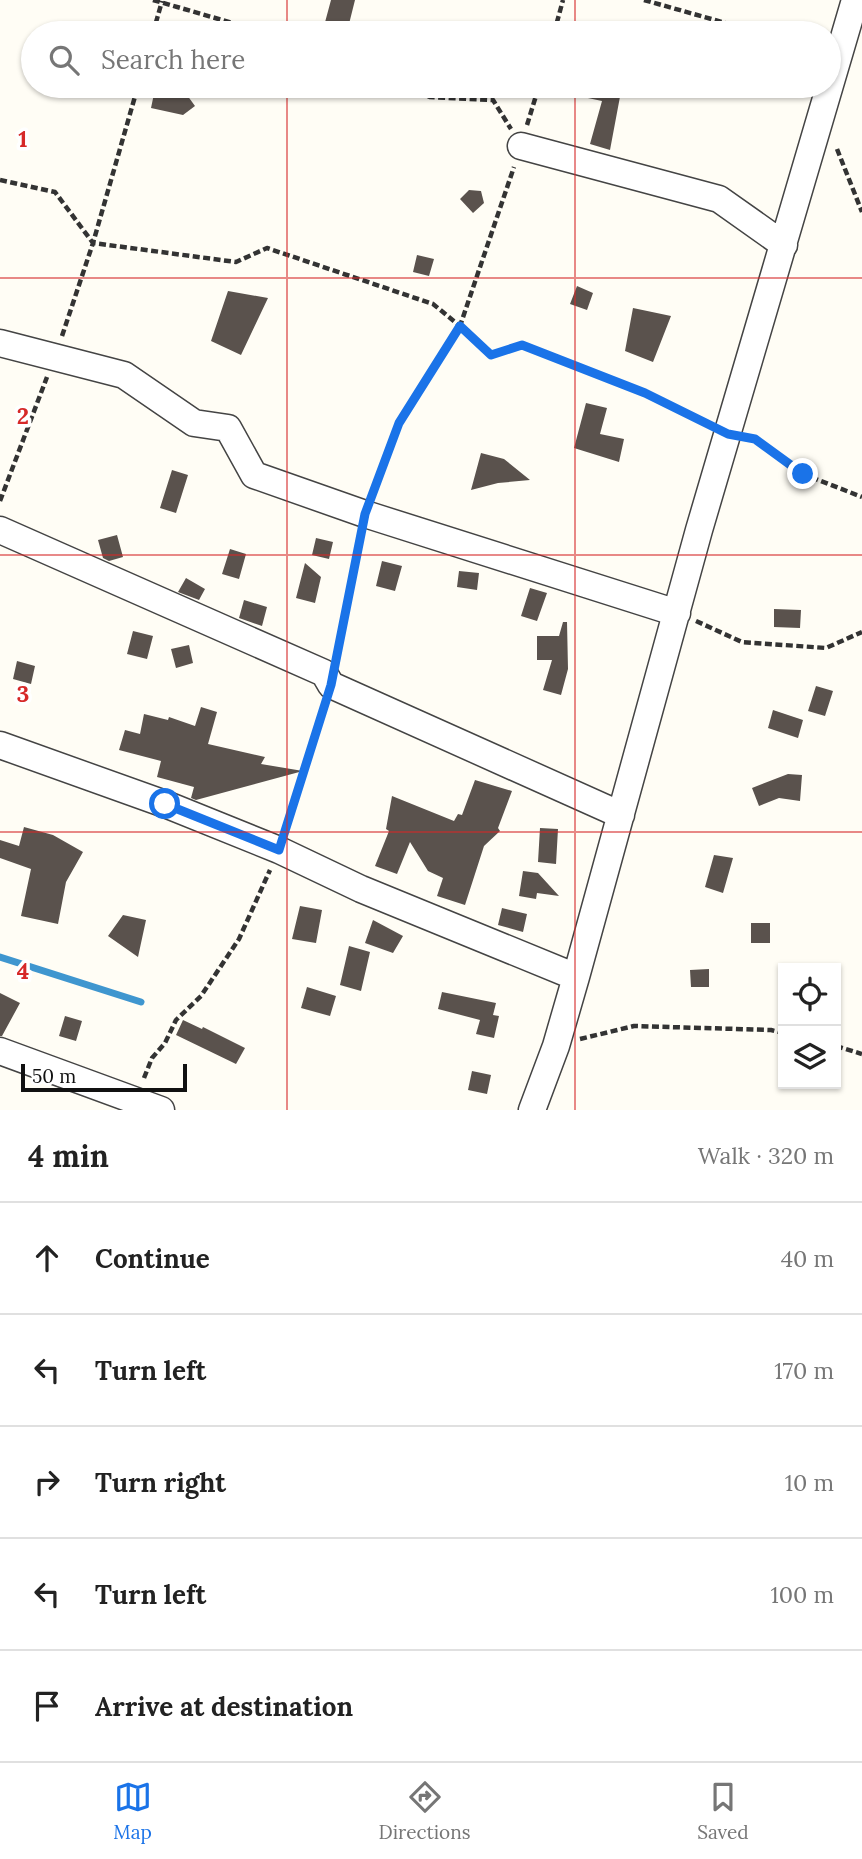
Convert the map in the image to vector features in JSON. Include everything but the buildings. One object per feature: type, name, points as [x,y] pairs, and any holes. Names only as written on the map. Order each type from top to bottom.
[{"type":"street","points":[[841,48],[855,0]]},
{"type":"street","points":[[532,1110],[576,977],[677,613],[826,98]]},
{"type":"street","points":[[522,146],[719,199],[785,245]]},
{"type":"street","points":[[0,343],[124,375],[194,424],[228,428],[254,475],[365,514],[677,613]]},
{"type":"street","points":[[0,530],[324,673],[331,685],[621,815]]},
{"type":"street","points":[[0,746],[165,804],[576,977]]},
{"type":"street","points":[[0,1051],[161,1110]]},
{"type":"path","points":[[153,0],[228,21]]},
{"type":"path","points":[[557,21],[563,0]]},
{"type":"path","points":[[644,0],[718,21]]},
{"type":"path","points":[[156,21],[162,1]]},
{"type":"path","points":[[0,501],[55,359],[93,243],[135,98]]},
{"type":"path","points":[[451,98],[493,100],[522,146]]},
{"type":"path","points":[[130,1099],[176,1020],[201,996],[239,939],[279,850],[331,685],[365,514],[399,423],[460,326],[522,146],[536,98]]},
{"type":"path","points":[[822,113],[862,212]]},
{"type":"path","points":[[0,180],[55,192],[93,243],[236,262],[267,248],[433,304],[491,355],[522,345],[645,393],[728,434],[755,439],[803,474],[862,497]]},
{"type":"path","points":[[677,613],[742,642],[827,648],[862,632]]},
{"type":"path","points":[[555,1046],[634,1026],[778,1032]]},
{"type":"path","points":[[841,1048],[862,1054]]},
{"type":"waterway","points":[[0,957],[141,1002]]},
{"type":"route","points":[[165,804],[279,850],[331,685],[365,514],[399,423],[460,326],[491,355],[522,345],[645,393],[728,434],[755,439],[803,474]]}]
